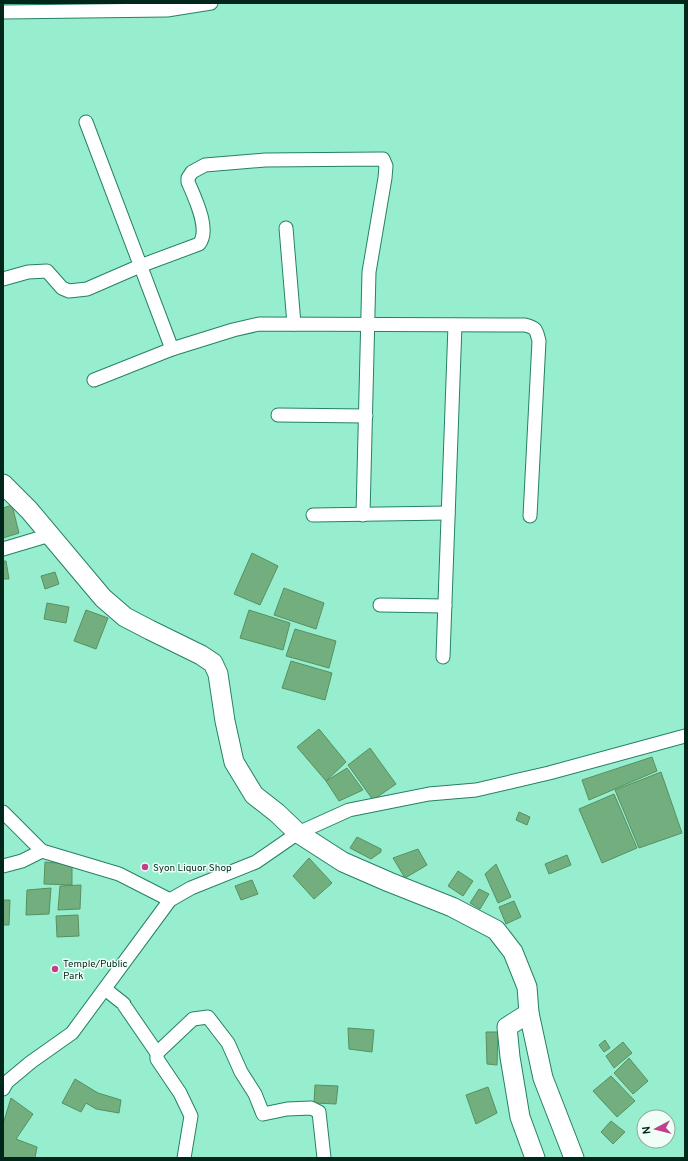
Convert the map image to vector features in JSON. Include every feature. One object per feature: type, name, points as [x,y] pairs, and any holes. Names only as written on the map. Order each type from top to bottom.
[{"type":"main road","points":[[3,484],[50,535],[103,598],[125,617],[201,655],[213,663],[218,674],[225,721],[234,762],[254,796],[277,813],[298,833],[343,862],[452,907],[496,930],[513,952],[527,987],[529,1013],[543,1078],[574,1158]]},
{"type":"main road","points":[[529,1013],[507,1027],[510,1057],[520,1117],[535,1158]]},
{"type":"street","points":[[3,12],[167,7],[211,3]]},
{"type":"street","points":[[86,122],[172,349]]},
{"type":"street","points":[[3,279],[28,272],[48,271],[62,288],[69,291],[87,289],[140,266],[199,244],[204,233],[199,205],[188,182],[188,178],[192,172],[205,165],[265,160],[383,159],[386,166],[385,178],[369,272],[363,514]]},
{"type":"street","points":[[286,228],[294,324]]},
{"type":"street","points":[[94,380],[172,349],[233,330],[259,324],[525,325],[533,327],[537,331],[539,341],[530,516]]},
{"type":"street","points":[[443,657],[455,325]]},
{"type":"street","points":[[278,415],[366,416]]},
{"type":"street","points":[[313,515],[448,513]]},
{"type":"street","points":[[3,549],[50,535]]},
{"type":"street","points":[[380,605],[445,606]]},
{"type":"street","points":[[4,1084],[72,1032],[170,900],[191,888],[256,862],[298,833],[349,810],[429,794],[476,790],[549,773],[685,736]]},
{"type":"street","points":[[3,812],[42,852],[119,874],[170,900]]},
{"type":"street","points":[[3,866],[22,861],[42,852]]},
{"type":"street","points":[[105,989],[124,1004],[157,1053],[157,1059],[180,1093],[191,1116],[184,1158]]},
{"type":"street","points":[[157,1053],[193,1019],[208,1017],[228,1043],[241,1072],[255,1094],[263,1114],[287,1109],[311,1108],[319,1112],[324,1158]]},
{"type":"building","points":[[12,505],[19,533],[3,538],[3,508]]},
{"type":"building","points":[[252,553],[278,566],[260,605],[234,594]]},
{"type":"building","points":[[3,561],[6,561],[9,579],[3,579]]},
{"type":"building","points":[[55,572],[59,584],[45,589],[41,576]]},
{"type":"building","points":[[284,588],[324,603],[316,629],[274,615]]},
{"type":"building","points":[[47,603],[69,607],[66,623],[44,619]]},
{"type":"building","points":[[86,610],[108,618],[96,649],[74,641]]},
{"type":"building","points":[[249,610],[290,623],[283,650],[240,638]]},
{"type":"building","points":[[295,629],[336,641],[329,668],[286,656]]},
{"type":"building","points":[[291,661],[332,673],[325,700],[282,688]]},
{"type":"building","points":[[319,729],[346,762],[326,781],[297,747]]},
{"type":"building","points":[[370,748],[396,784],[373,800],[348,765]]},
{"type":"building","points":[[652,757],[657,771],[589,800],[582,780]]},
{"type":"building","points":[[347,768],[363,790],[339,801],[326,781]]},
{"type":"building","points":[[661,772],[682,833],[639,848],[615,790]]},
{"type":"building","points":[[614,794],[637,848],[602,863],[579,809]]},
{"type":"building","points":[[519,812],[530,817],[527,825],[516,820]]},
{"type":"building","points":[[357,837],[381,849],[381,852],[371,859],[350,848]]},
{"type":"building","points":[[418,849],[427,865],[405,878],[393,858]]},
{"type":"building","points":[[567,855],[571,865],[549,874],[545,864]]},
{"type":"building","points":[[309,858],[332,883],[314,899],[293,876]]},
{"type":"building","points":[[45,862],[72,864],[72,885],[44,884]]},
{"type":"building","points":[[496,864],[511,897],[498,903],[485,874]]},
{"type":"building","points":[[458,871],[473,881],[463,896],[448,886]]},
{"type":"building","points":[[252,880],[258,894],[241,900],[235,886]]},
{"type":"building","points":[[81,885],[80,909],[58,910],[60,886]]},
{"type":"building","points":[[51,888],[49,914],[26,915],[27,890]]},
{"type":"building","points":[[479,889],[489,894],[480,909],[470,903]]},
{"type":"building","points":[[3,900],[10,900],[9,925],[3,925]]},
{"type":"building","points":[[514,901],[521,917],[506,924],[499,907]]},
{"type":"building","points":[[78,915],[79,936],[57,937],[56,916]]},
{"type":"building","points":[[348,1028],[374,1030],[372,1052],[349,1049]]},
{"type":"building","points":[[486,1032],[498,1032],[497,1065],[487,1064]]},
{"type":"building","points":[[605,1040],[610,1048],[604,1052],[599,1045]]},
{"type":"building","points":[[623,1042],[632,1053],[614,1068],[606,1056]]},
{"type":"building","points":[[629,1058],[648,1081],[633,1094],[614,1073]]},
{"type":"building","points":[[611,1076],[635,1101],[617,1117],[593,1091]]},
{"type":"building","points":[[75,1079],[98,1093],[121,1100],[119,1113],[96,1109],[86,1103],[81,1112],[62,1103]]},
{"type":"building","points":[[315,1085],[338,1086],[336,1104],[314,1103]]},
{"type":"building","points":[[488,1087],[497,1113],[476,1124],[466,1095]]},
{"type":"building","points":[[11,1098],[33,1114],[16,1139],[37,1147],[35,1158],[3,1158],[3,1124]]},
{"type":"building","points":[[611,1121],[625,1132],[613,1144],[601,1132]]},
{"type":"place","name":"Syon Liquor Shop","points":[[145,867]]},
{"type":"place","name":"Temple/Public Park","points":[[55,969]]}]
